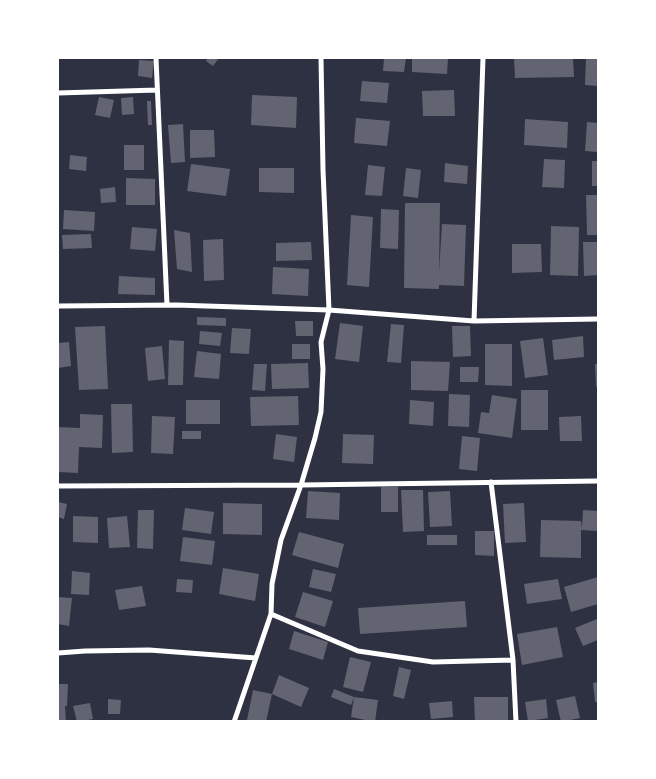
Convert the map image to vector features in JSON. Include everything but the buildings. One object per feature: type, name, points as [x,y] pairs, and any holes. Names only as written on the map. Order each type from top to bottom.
[{"type":"street","points":[[156,58],[167,305]]},
{"type":"street","points":[[234,722],[271,614],[272,584],[281,540],[301,485],[321,412],[323,369],[321,342],[329,310],[323,170],[321,58]]},
{"type":"street","points":[[474,321],[483,58]]},
{"type":"street","points":[[58,92],[157,90]]},
{"type":"street","points":[[58,306],[167,305],[329,310],[474,321],[598,319]]},
{"type":"street","points":[[58,486],[598,481]]},
{"type":"street","points":[[492,482],[513,660],[516,722]]},
{"type":"street","points":[[271,614],[358,651],[433,662],[513,660]]},
{"type":"street","points":[[58,653],[149,650],[256,658]]}]
